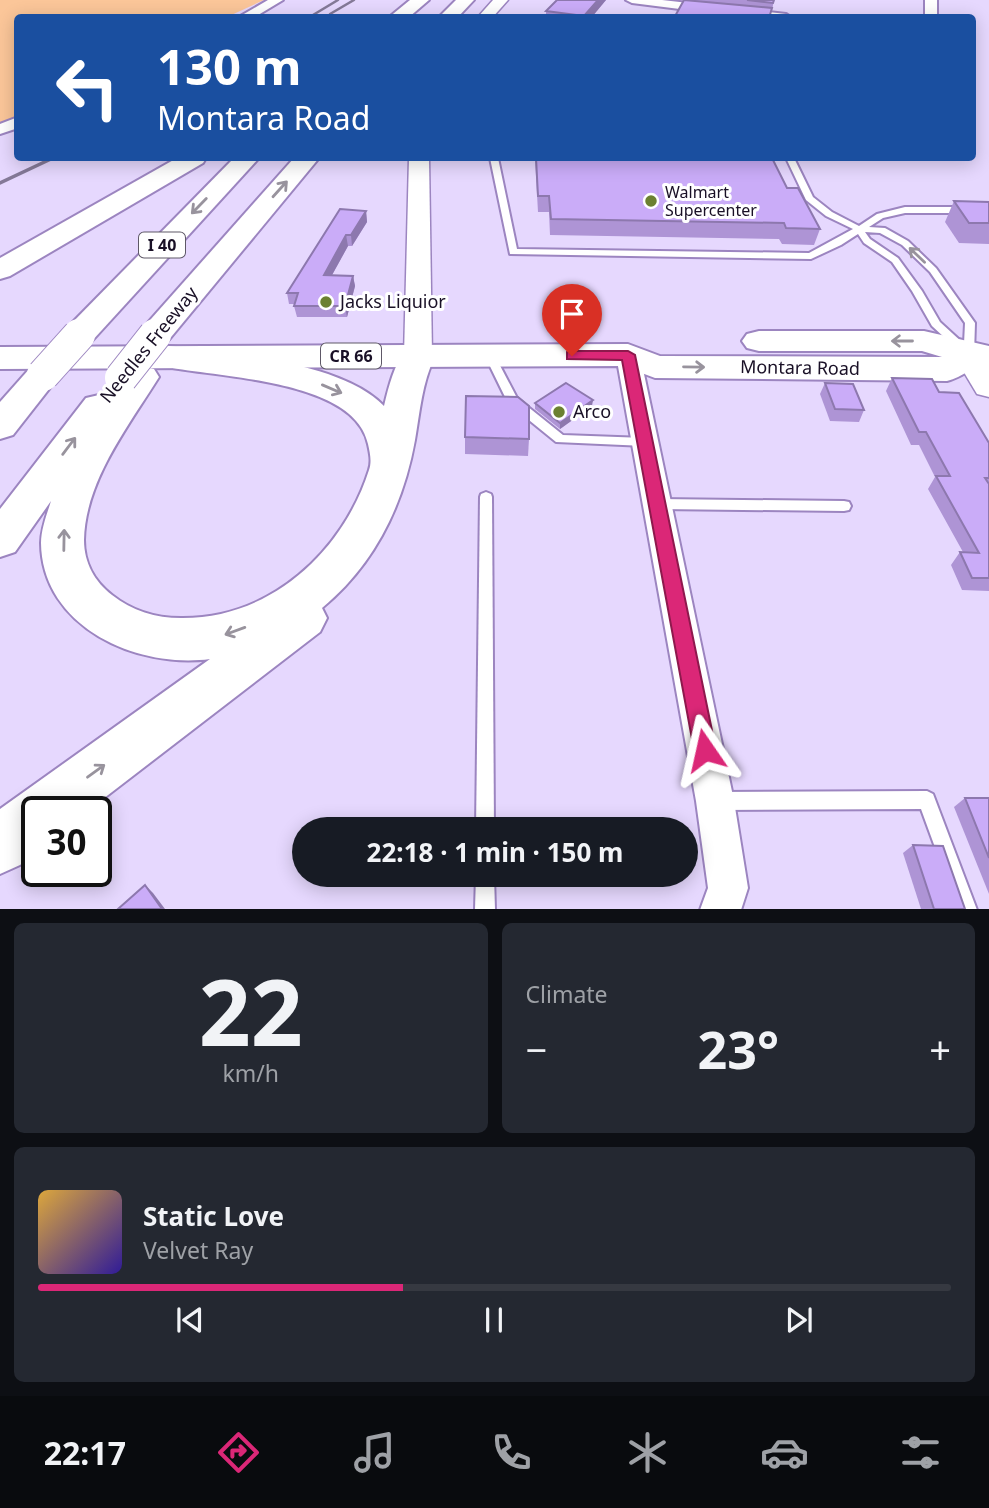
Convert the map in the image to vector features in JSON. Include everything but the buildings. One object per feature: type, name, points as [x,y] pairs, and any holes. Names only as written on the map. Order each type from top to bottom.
[{"type":"main road","points":[[402,14],[422,0]]},
{"type":"main road","points":[[406,14],[422,0]]},
{"type":"main road","points":[[450,14],[466,0]]},
{"type":"main road","points":[[0,270],[189,161]]},
{"type":"main road","name":"I 40","points":[[0,426],[79,335],[204,200],[244,161]]},
{"type":"main road","points":[[304,161],[252,220],[152,357],[86,470],[69,507],[62,540],[73,586],[96,612],[132,631],[174,639],[222,636],[271,618],[308,594],[342,561],[367,527],[383,492],[391,464],[407,376],[418,356]]},
{"type":"main road","points":[[0,249],[131,194]]},
{"type":"main road","points":[[979,354],[989,386]]},
{"type":"main road","name":"Montara Road","points":[[418,356],[628,355],[655,366],[947,370],[979,354]]},
{"type":"main road","points":[[63,796],[257,655],[340,590],[374,552],[396,513],[407,476],[424,373],[418,356]]},
{"type":"main road","name":"CR 66","points":[[0,358],[418,356]]},
{"type":"main road","points":[[152,357],[278,373],[338,391],[365,408],[379,422],[387,442],[391,464]]},
{"type":"main road","name":"Needles Freeway","points":[[0,540],[152,357]]},
{"type":"main road","points":[[0,845],[21,829]]},
{"type":"street","points":[[251,14],[277,0]]},
{"type":"street","points":[[488,14],[501,0]]},
{"type":"street","points":[[634,0],[752,14]]},
{"type":"street","points":[[418,356],[419,161]]},
{"type":"street","points":[[628,355],[715,801],[728,888],[720,909]]},
{"type":"lane","points":[[495,161],[513,251],[811,256],[838,243],[880,216],[905,210],[989,211]]},
{"type":"lane","points":[[791,161],[809,198],[829,214],[859,229],[882,230],[905,243],[933,270],[970,323],[979,354]]},
{"type":"lane","points":[[859,229],[866,241],[895,260],[936,324],[979,354]]},
{"type":"lane","points":[[490,356],[512,400],[559,439],[645,442]]},
{"type":"lane","points":[[485,817],[486,497]]},
{"type":"lane","points":[[657,504],[844,506]]},
{"type":"lane","points":[[715,801],[927,800],[968,909]]},
{"type":"lane","points":[[485,887],[485,909]]},
{"type":"shaded area","points":[[0,0],[264,0],[234,14],[14,14],[14,117],[0,123]]},
{"type":"railway","points":[[315,14],[338,0]]},
{"type":"railway","points":[[330,14],[354,0]]},
{"type":"railway","points":[[0,183],[47,161]]},
{"type":"place","name":"Walmart Supercenter","points":[[651,201]]},
{"type":"place","name":"Jacks Liquior","points":[[326,302]]},
{"type":"place","name":"Arco","points":[[559,412]]},
{"type":"route","points":[[572,356],[628,355],[705,750]]}]
